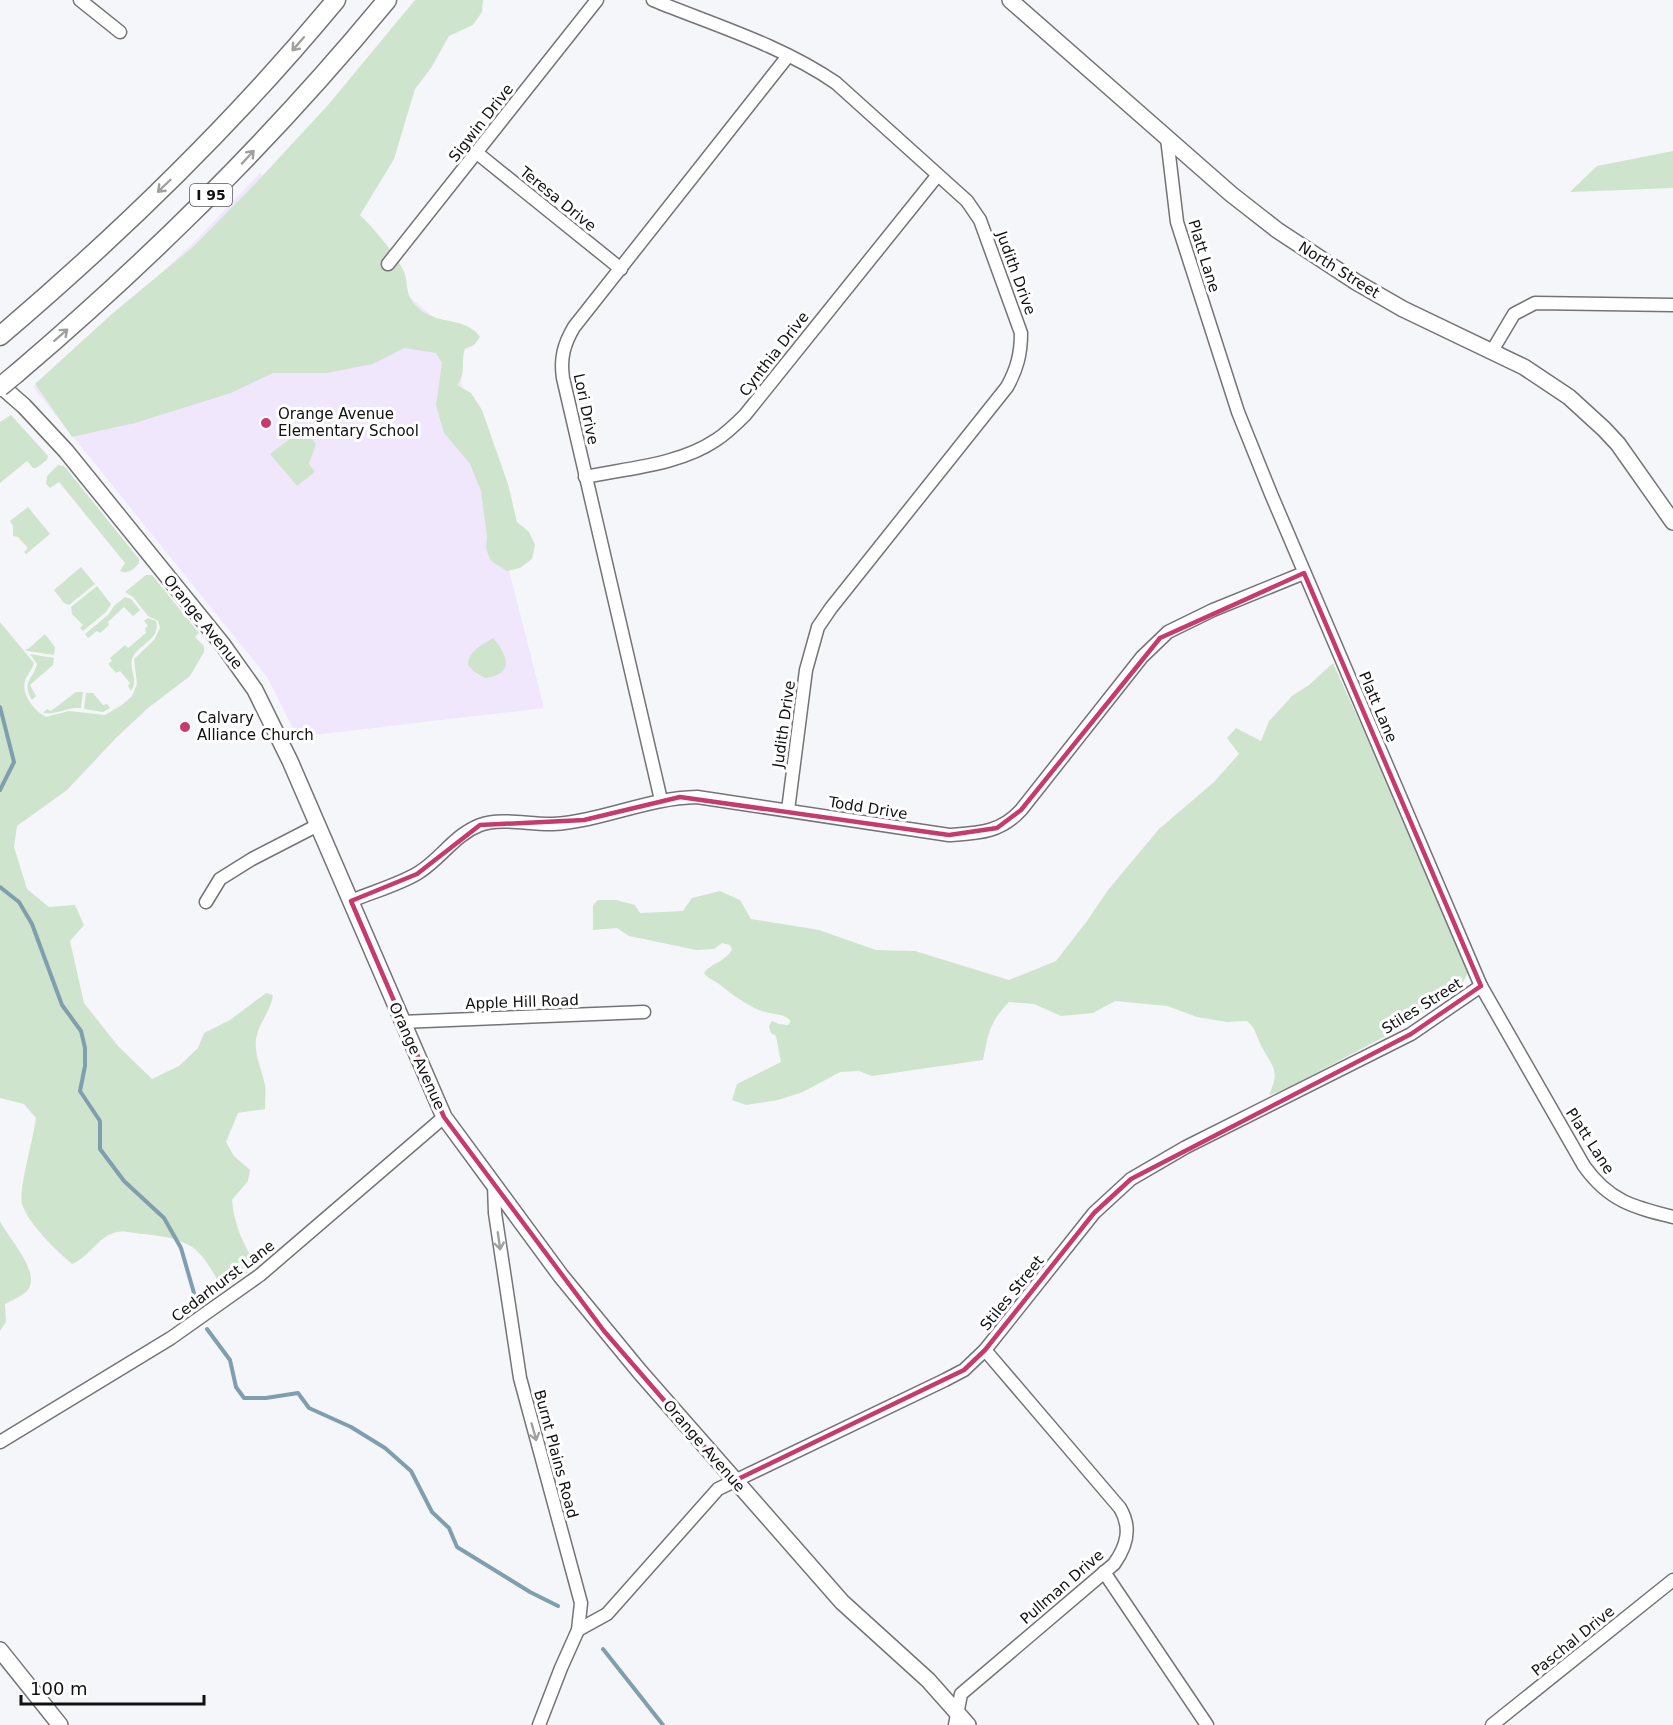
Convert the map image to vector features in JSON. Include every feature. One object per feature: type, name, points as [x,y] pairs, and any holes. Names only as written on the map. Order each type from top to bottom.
[{"type":"highway","name":"I 95","points":[[0,336],[100,248],[172,179],[266,81],[336,0]]},
{"type":"highway","name":"I 95","points":[[0,386],[136,268],[223,183],[299,102],[387,0]]},
{"type":"main road","name":"North Street","points":[[1010,0],[1231,194],[1277,230],[1326,263],[1403,309],[1524,367],[1554,385],[1584,408],[1618,444],[1673,522]]},
{"type":"main road","name":"Orange Avenue","points":[[0,386],[24,406],[66,452],[245,675],[265,707],[444,1118],[604,1331],[842,1602],[928,1680],[957,1719],[968,1725]]},
{"type":"main road","points":[[0,1650],[60,1725]]},
{"type":"street","points":[[80,0],[120,32]]},
{"type":"street","name":"Sigwin Drive","points":[[388,264],[597,0]]},
{"type":"street","name":"Judith Drive","points":[[653,0],[808,65],[836,83],[967,201],[980,220],[1021,333],[1021,353],[1016,370],[1007,387],[818,627],[806,670],[788,810]]},
{"type":"street","name":"Lori Drive","points":[[661,800],[563,378],[562,354],[574,327],[788,56]]},
{"type":"street","name":"Platt Lane","points":[[1167,138],[1177,222],[1238,412],[1480,986],[1593,1178],[1604,1190],[1627,1204],[1673,1217]]},
{"type":"street","name":"Teresa Drive","points":[[477,153],[621,269]]},
{"type":"street","name":"Cynthia Drive","points":[[585,477],[671,459],[717,440],[745,416],[937,176]]},
{"type":"street","points":[[1492,351],[1514,314],[1535,303],[1673,305]]},
{"type":"street","name":"Todd Drive","points":[[351,901],[417,874],[457,839],[480,825],[491,823],[552,824],[584,820],[661,800],[697,797],[949,835],[980,832],[1006,825],[1021,810],[1142,657],[1160,638],[1213,610],[1304,573]]},
{"type":"street","points":[[206,902],[220,879],[252,859],[318,825]]},
{"type":"street","name":"Stiles Street","points":[[578,1630],[607,1614],[718,1489],[964,1370],[985,1350],[1095,1213],[1131,1179],[1186,1147],[1411,1034],[1480,986]]},
{"type":"street","name":"Apple Hill Road","points":[[401,1022],[644,1012]]},
{"type":"street","name":"Cedarhurst Lane","points":[[0,1442],[171,1338],[260,1275],[444,1118]]},
{"type":"street","name":"Burnt Plains Road","points":[[494,1183],[496,1225],[520,1378],[580,1596],[578,1630],[539,1725]]},
{"type":"street","name":"Pullman Drive","points":[[957,1719],[961,1694],[1104,1572],[1119,1556],[1128,1531],[1124,1514],[985,1350]]},
{"type":"street","points":[[1104,1572],[1207,1725]]},
{"type":"street","name":"Paschal Drive","points":[[1492,1725],[1673,1580]]},
{"type":"highlighted area","points":[[1304,573],[1481,986],[1411,1034],[1131,1179],[1094,1213],[985,1350],[964,1370],[734,1481],[604,1331],[444,1117],[351,901],[417,874],[480,825],[584,820],[680,797],[949,835],[997,828],[1021,810],[1160,638]]},
{"type":"shaded area","name":"Orange Avenue Elementary School","points":[[260,173],[448,329],[544,708],[297,737],[267,677],[33,387],[124,308],[192,244]]},
{"type":"green space","points":[[415,0],[483,0],[482,12],[473,25],[449,36],[431,68],[415,89],[394,159],[360,215],[397,259],[415,305],[429,315],[468,327],[480,337],[474,345],[465,349],[463,372],[457,385],[471,393],[482,410],[508,484],[517,522],[529,532],[535,545],[532,559],[520,568],[507,571],[491,561],[486,549],[487,537],[481,491],[470,464],[444,433],[436,405],[442,363],[436,353],[404,348],[373,364],[327,373],[273,373],[231,393],[135,423],[72,437],[35,384],[113,313],[194,246],[328,105]]},
{"type":"green space","points":[[1673,151],[1673,188],[1570,192],[1597,166]]},
{"type":"green space","points":[[11,415],[48,456],[47,460],[36,468],[33,468],[27,461],[0,483],[0,422]]},
{"type":"green space","points":[[304,428],[316,444],[309,464],[315,472],[297,486],[270,454]]},
{"type":"green space","points":[[58,465],[64,466],[139,559],[139,563],[133,569],[128,572],[120,571],[125,563],[59,482],[50,488],[46,484],[47,476]]},
{"type":"green space","points":[[28,507],[50,534],[26,554],[24,552],[28,548],[18,537],[13,536],[13,526],[10,521]]},
{"type":"green space","points":[[81,567],[95,584],[69,605],[64,603],[54,590]]},
{"type":"green space","points":[[146,575],[152,575],[199,633],[195,637],[204,646],[204,652],[190,676],[148,708],[67,790],[17,826],[14,847],[27,889],[49,907],[75,905],[84,925],[70,941],[84,1003],[118,1046],[152,1079],[179,1066],[198,1048],[204,1033],[230,1020],[266,993],[273,995],[256,1039],[257,1056],[265,1085],[265,1109],[238,1113],[226,1142],[234,1156],[250,1170],[248,1181],[232,1200],[240,1234],[256,1266],[223,1291],[202,1256],[185,1243],[162,1236],[127,1232],[110,1234],[84,1257],[72,1264],[37,1229],[22,1204],[22,1188],[36,1118],[24,1104],[0,1098],[0,622],[34,663],[24,686],[27,697],[38,711],[46,717],[69,711],[105,715],[132,696],[137,684],[134,659],[154,640],[160,628],[158,621],[148,616],[133,597],[125,592]]},
{"type":"green space","points":[[97,586],[111,604],[106,612],[83,631],[80,628],[83,625],[72,614],[71,607]]},
{"type":"green space","points":[[125,597],[131,599],[140,610],[133,616],[124,607],[100,633],[97,631],[88,638],[85,634]]},
{"type":"green space","points":[[148,618],[156,621],[156,632],[132,659],[134,682],[131,691],[128,686],[130,683],[120,671],[116,673],[108,664],[112,661],[110,658],[125,645],[128,648],[146,633],[145,628],[148,626],[144,621]]},
{"type":"green space","points":[[45,634],[55,647],[54,655],[25,649],[28,649]]},
{"type":"green space","points":[[493,638],[505,657],[505,668],[495,676],[485,678],[473,671],[468,665],[469,660],[476,649]]},
{"type":"green space","points":[[30,654],[54,658],[53,665],[30,685],[36,696],[32,700],[28,684],[37,664]]},
{"type":"green space","points":[[1333,663],[1468,961],[1467,975],[1463,982],[1443,999],[1393,1032],[1286,1089],[1269,1095],[1273,1086],[1273,1067],[1247,1021],[1227,1022],[1197,1017],[1167,1006],[1115,1001],[1093,1013],[1061,1016],[1034,1004],[1009,1002],[991,1028],[983,1060],[872,1076],[859,1071],[840,1072],[803,1092],[778,1100],[746,1105],[732,1100],[737,1084],[781,1062],[776,1036],[771,1033],[769,1026],[772,1021],[788,1025],[791,1021],[783,1016],[749,1005],[704,973],[732,950],[730,945],[722,943],[714,949],[696,950],[629,936],[617,928],[593,930],[593,905],[598,900],[616,900],[635,905],[640,913],[683,911],[692,898],[720,891],[740,900],[751,919],[819,930],[876,950],[915,951],[1009,980],[1056,961],[1108,890],[1159,829],[1214,782],[1239,754],[1227,738],[1236,728],[1261,741],[1269,721],[1292,696],[1309,685]]},
{"type":"green space","points":[[76,692],[83,692],[81,708],[43,713],[47,709],[51,711]]},
{"type":"green space","points":[[86,693],[93,693],[103,705],[107,704],[110,708],[103,712],[84,709]]},
{"type":"green space","points":[[0,1221],[23,1256],[31,1276],[26,1292],[5,1304],[6,1322],[0,1331]]},
{"type":"waterway","points":[[0,707],[14,762],[0,790]]},
{"type":"waterway","points":[[0,887],[19,902],[32,924],[62,1005],[81,1031],[85,1048],[85,1066],[80,1091],[100,1121],[100,1149],[124,1181],[164,1218],[181,1248],[196,1300]]},
{"type":"waterway","points":[[207,1329],[230,1360],[236,1387],[244,1398],[266,1398],[298,1393],[309,1408],[351,1427],[385,1448],[411,1471],[432,1512],[449,1528],[457,1547],[530,1592],[558,1606]]},
{"type":"waterway","points":[[603,1649],[663,1725]]},
{"type":"place","name":"Orange Avenue Elementary School","points":[[266,423]]},
{"type":"place","name":"Calvary Alliance Church","points":[[185,727]]}]
